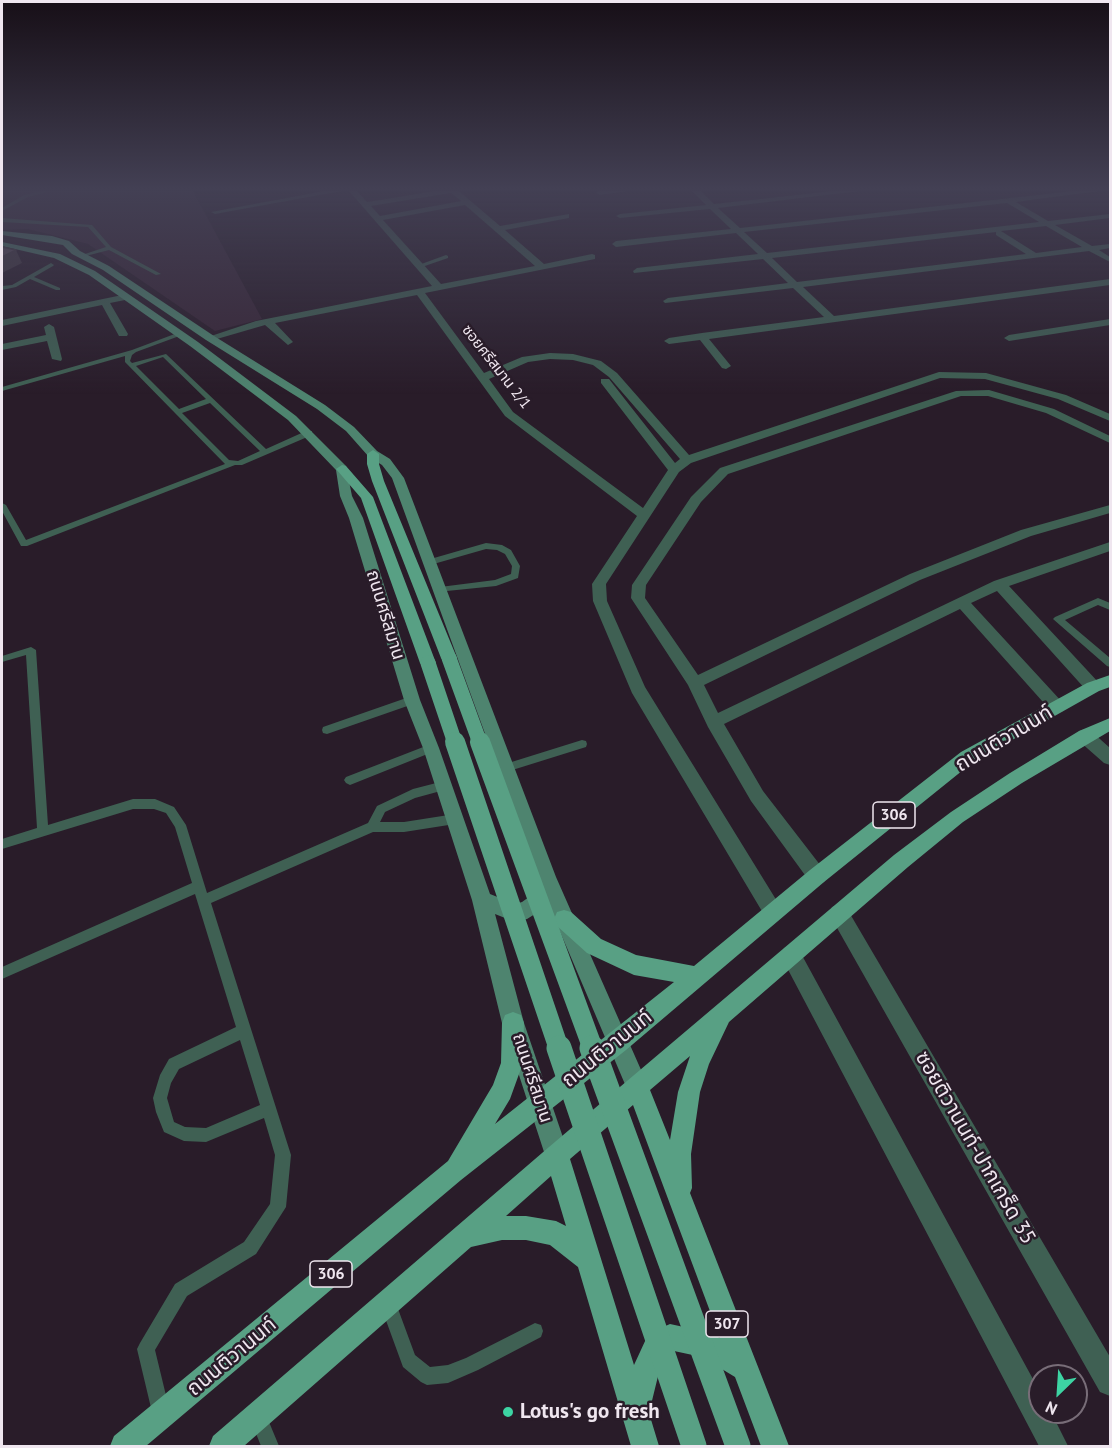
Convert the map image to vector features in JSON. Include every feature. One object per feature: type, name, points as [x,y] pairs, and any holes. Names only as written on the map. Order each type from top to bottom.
[{"type":"main road","points":[[34,259],[123,295]]},
{"type":"main road","points":[[62,259],[123,295],[180,334],[292,418],[309,433],[367,496],[438,660],[738,1446]]},
{"type":"main road","points":[[88,259],[321,407],[350,429],[373,454],[386,462],[398,478],[546,877],[638,1088]]},
{"type":"main road","points":[[373,454],[373,464],[378,481],[694,1446]]},
{"type":"main road","name":"ถนนศรีสมาน","points":[[342,469],[346,496],[356,518],[412,700],[431,748],[482,900],[513,1023],[557,1155]]},
{"type":"main road","name":"ถนนติวานนท์","points":[[124,1446],[453,1172],[967,757],[1093,687],[1110,681]]},
{"type":"main road","name":"ถนนติวานนท์","points":[[223,1446],[839,913],[957,817],[1085,736],[1110,724]]},
{"type":"main road","points":[[482,900],[515,913],[527,910],[542,893],[546,877]]},
{"type":"main road","points":[[564,919],[594,946],[634,965],[696,976]]},
{"type":"main road","points":[[680,1201],[679,1154],[689,1092],[699,1060],[723,1014]]},
{"type":"main road","points":[[453,1172],[502,1091],[513,1063],[513,1023]]},
{"type":"main road","name":"307","points":[[638,1088],[775,1446]]},
{"type":"main road","points":[[557,1155],[645,1446]]},
{"type":"main road","points":[[466,1235],[502,1228],[526,1228],[556,1234],[590,1260]]},
{"type":"main road","points":[[635,1414],[648,1363],[656,1349],[670,1338],[707,1345],[744,1367]]},
{"type":"street","points":[[413,259],[439,288]]},
{"type":"street","points":[[532,259],[542,267]]},
{"type":"street","points":[[210,338],[266,322],[584,259]]},
{"type":"street","points":[[637,271],[742,259]]},
{"type":"street","points":[[767,259],[831,319]]},
{"type":"street","points":[[668,301],[1015,259]]},
{"type":"street","points":[[669,341],[1110,282]]},
{"type":"street","name":"ซอยศรีสมาน 2/1","points":[[420,292],[510,414],[644,515]]},
{"type":"street","points":[[2,323],[105,302],[123,295]]},
{"type":"street","points":[[105,302],[123,334]]},
{"type":"street","points":[[46,314],[57,359]]},
{"type":"street","points":[[266,322],[275,327],[288,342]]},
{"type":"street","points":[[1009,338],[1110,322]]},
{"type":"street","points":[[702,336],[726,366]]},
{"type":"street","points":[[2,347],[51,337]]},
{"type":"street","points":[[486,381],[526,359],[573,357],[597,363],[622,385],[687,460]]},
{"type":"street","points":[[486,381],[558,363],[572,364],[591,371],[610,387],[674,470]]},
{"type":"street","points":[[773,912],[638,689],[600,601],[599,584],[674,470],[687,460],[939,375],[986,376],[1062,397],[1110,418]]},
{"type":"street","points":[[610,387],[622,385]]},
{"type":"street","points":[[817,876],[757,796],[714,722],[695,683],[638,598],[639,585],[696,500],[724,471],[960,393],[989,393],[1050,411],[1110,440]]},
{"type":"street","points":[[695,683],[915,577],[1026,533],[1110,508]]},
{"type":"street","points":[[714,722],[999,584],[1110,546]]},
{"type":"street","points":[[999,584],[1093,687]]},
{"type":"street","points":[[961,602],[1057,707]]},
{"type":"street","points":[[1085,736],[1110,758]]},
{"type":"street","name":"ซอยติวานนท์-ปากเกร็ด 35","points":[[839,913],[1110,1382]]},
{"type":"street","points":[[791,955],[1054,1446]]},
{"type":"lane","points":[[129,259],[158,274]]},
{"type":"lane","points":[[419,266],[441,259]]},
{"type":"lane","points":[[2,288],[14,286],[51,265]]},
{"type":"lane","points":[[29,277],[58,289]]},
{"type":"lane","points":[[2,389],[134,351],[180,334]]},
{"type":"lane","points":[[134,351],[127,358],[132,365],[227,462],[232,464]]},
{"type":"lane","points":[[132,365],[164,355],[265,452]]},
{"type":"lane","points":[[177,412],[211,400]]},
{"type":"lane","points":[[2,505],[24,544],[309,433]]},
{"type":"lane","points":[[430,562],[486,546],[499,547],[508,552],[516,566],[515,576],[496,583],[440,590]]},
{"type":"lane","points":[[1110,607],[1098,601],[1058,619],[1110,663]]},
{"type":"lane","points":[[2,659],[31,651],[44,831]]},
{"type":"lane","points":[[327,730],[412,700]]},
{"type":"lane","points":[[506,768],[582,744]]},
{"type":"lane","points":[[350,780],[431,748]]},
{"type":"lane","points":[[372,827],[381,809],[413,794],[444,786]]},
{"type":"lane","points":[[2,844],[133,804],[155,804],[170,810],[180,825],[283,1155],[278,1207],[250,1248],[181,1290],[146,1349],[162,1415]]},
{"type":"lane","points":[[2,973],[372,827],[404,826],[455,819]]},
{"type":"lane","points":[[245,1030],[174,1064],[165,1080],[160,1098],[163,1112],[169,1127],[184,1134],[206,1135],[269,1109]]},
{"type":"lane","points":[[388,1304],[409,1361],[427,1376],[448,1374],[535,1331]]},
{"type":"lane","points":[[258,1416],[270,1446]]},
{"type":"shaded area","points":[[109,259],[229,259],[262,319],[215,331]]},
{"type":"place","name":"Lotus's go fresh","points":[[508,1412]]}]
